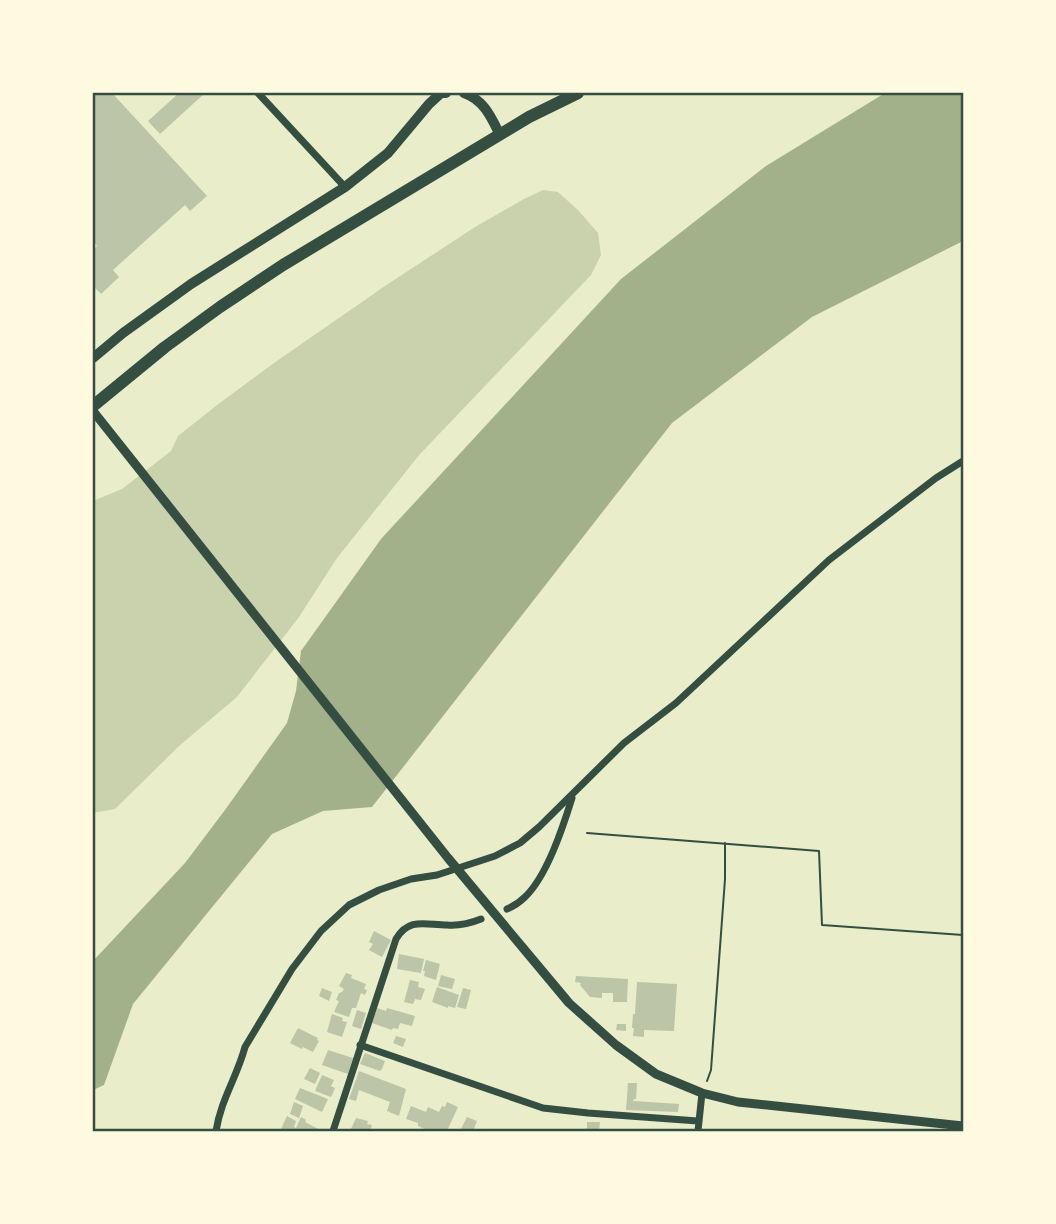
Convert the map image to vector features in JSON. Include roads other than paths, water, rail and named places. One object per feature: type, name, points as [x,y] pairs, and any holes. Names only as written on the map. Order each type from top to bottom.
[{"type":"highway","points":[[93,408],[165,347],[219,307],[529,117],[578,93]]},
{"type":"main road","points":[[93,358],[191,284],[345,187],[388,153],[429,104],[442,93],[446,93]]},
{"type":"main road","points":[[464,93],[473,96],[485,107],[500,135]]},
{"type":"street","points":[[258,93],[345,187]]},
{"type":"street","points":[[93,408],[456,868],[569,1003],[616,1045],[656,1074],[702,1093],[738,1102],[963,1125]]},
{"type":"street","points":[[216,1131],[225,1095],[245,1047],[290,973],[321,931],[349,905],[379,890],[495,856],[520,843],[573,795],[624,743],[676,703],[829,560],[925,486],[963,461]]},
{"type":"street","points":[[507,909],[525,898],[535,885],[554,847],[573,795]]},
{"type":"street","points":[[332,1131],[396,939],[401,931],[416,924],[463,924],[481,919]]},
{"type":"street","points":[[360,1045],[542,1108],[588,1114],[698,1121]]},
{"type":"street","points":[[698,1131],[702,1093]]}]
